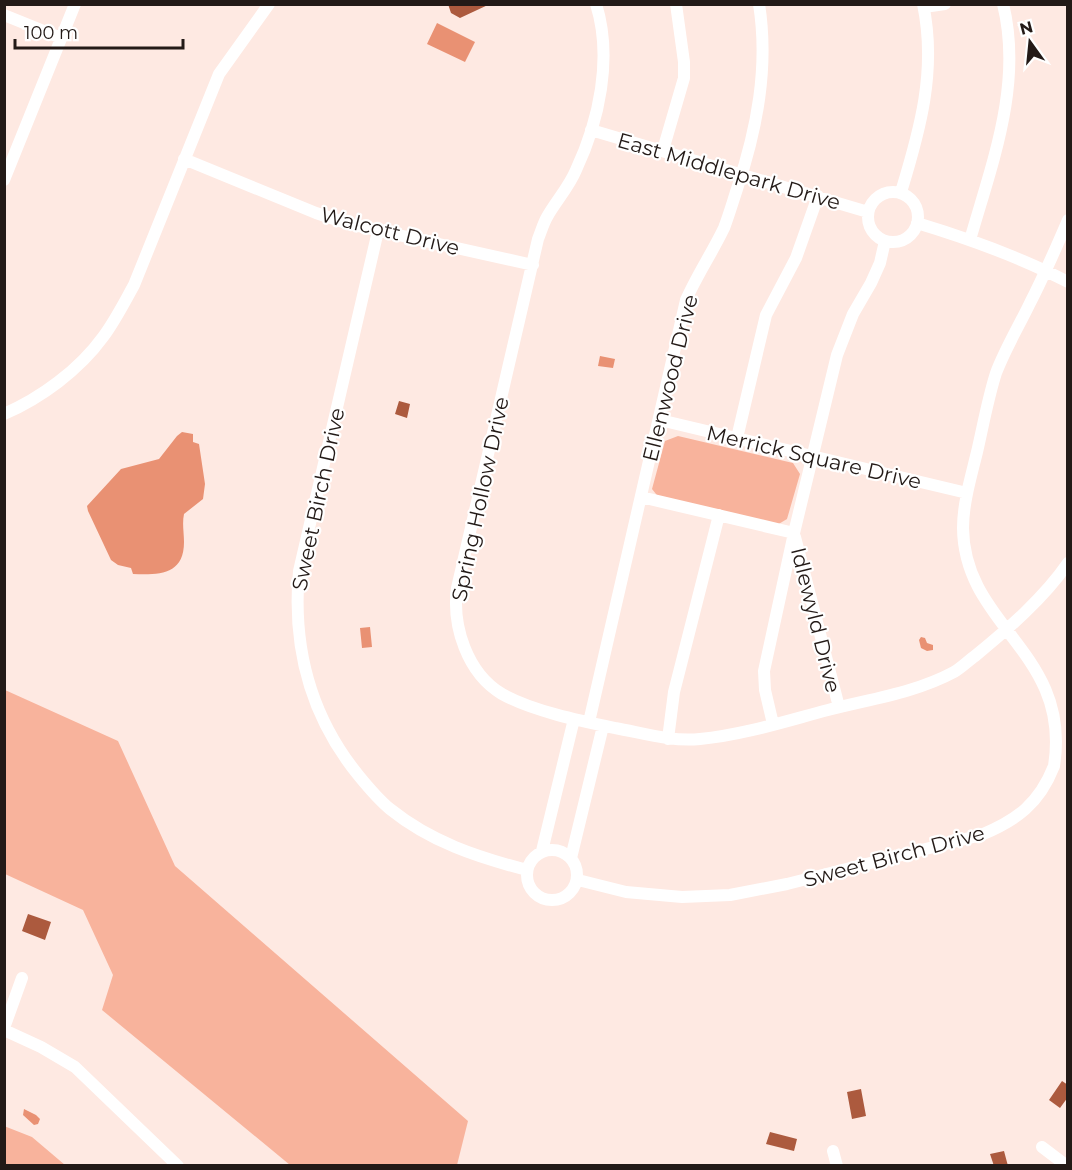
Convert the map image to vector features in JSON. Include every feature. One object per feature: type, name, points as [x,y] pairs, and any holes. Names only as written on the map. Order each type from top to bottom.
[{"type":"street","points":[[4,180],[75,4]]},
{"type":"street","points":[[4,414],[39,395],[64,377],[102,339],[134,285],[219,74],[269,4]]},
{"type":"street","name":"Spring Hollow Drive","points":[[596,4],[603,28],[604,63],[591,130],[576,171],[545,219],[538,239],[457,588],[454,607],[464,647],[477,672],[500,693],[521,703],[603,726],[668,739],[699,739],[739,733],[923,686],[955,671],[1011,624],[1044,592],[1068,563]]},
{"type":"street","points":[[663,150],[684,78],[676,4]]},
{"type":"street","name":"Ellenwood Drive","points":[[589,722],[686,300],[695,279],[725,226],[742,174],[758,111],[763,41],[759,4]]},
{"type":"street","points":[[901,192],[925,104],[927,61],[923,6],[945,4]]},
{"type":"street","points":[[970,240],[1001,133],[1011,54],[1010,34],[1003,4]]},
{"type":"street","points":[[4,15],[61,38]]},
{"type":"street","name":"East Middlepark Drive","points":[[591,130],[868,212]]},
{"type":"street","name":"Walcott Drive","points":[[184,159],[316,213],[349,224],[533,265]]},
{"type":"street","points":[[901,192],[916,204],[919,216],[916,228],[909,237],[897,242],[885,241],[875,234],[869,224],[868,212],[874,201],[884,193],[901,192]]},
{"type":"street","points":[[737,438],[766,315],[796,258],[818,196]]},
{"type":"street","name":"Sweet Birch Drive","points":[[578,880],[626,892],[682,897],[730,894],[787,884],[981,835],[1008,823],[1029,806],[1048,781],[1059,752],[1063,725],[1060,699],[1051,675],[1032,647],[990,602],[976,580],[967,555],[963,531],[967,493],[996,373],[1046,271],[1068,220]]},
{"type":"street","points":[[917,223],[1021,258],[1068,282]]},
{"type":"street","name":"Sweet Birch Drive","points":[[378,231],[299,571],[296,602],[301,654],[322,719],[343,756],[388,808],[414,826],[469,854],[527,870]]},
{"type":"street","name":"Idlewyld Drive","points":[[773,724],[765,690],[764,671],[794,533],[837,355],[853,314],[880,263],[885,241]]},
{"type":"street","name":"Merrick Square Drive","points":[[660,420],[967,493]]},
{"type":"street","points":[[641,497],[794,533]]},
{"type":"street","points":[[668,739],[674,692],[719,515]]},
{"type":"street","name":"Idlewyld Drive","points":[[794,533],[839,707]]},
{"type":"street","points":[[542,851],[574,719]]},
{"type":"street","points":[[571,858],[603,726]]},
{"type":"street","points":[[555,849],[566,853],[574,862],[578,880],[568,895],[556,900],[544,899],[534,892],[528,882],[527,870],[532,858],[542,851],[555,849]]},
{"type":"street","points":[[22,978],[4,1029],[75,1067],[178,1166]]},
{"type":"street","points":[[1042,1147],[1067,1166]]},
{"type":"street","points":[[833,1151],[837,1166]]},
{"type":"shaded area","points":[[437,23],[475,42],[465,62],[427,44]]},
{"type":"shaded area","points":[[600,356],[615,359],[613,368],[598,366]]},
{"type":"shaded area","points":[[182,432],[193,434],[193,442],[199,444],[205,484],[203,499],[184,514],[183,553],[175,567],[161,573],[133,574],[131,568],[118,565],[111,560],[87,506],[121,469],[159,459]]},
{"type":"shaded area","points":[[678,436],[793,463],[800,474],[787,519],[777,525],[660,499],[652,489],[665,441]]},
{"type":"shaded area","points":[[370,627],[372,647],[362,648],[360,628]]},
{"type":"shaded area","points":[[921,637],[933,645],[933,650],[927,651],[921,648],[919,640]]},
{"type":"shaded area","points":[[5,690],[118,741],[175,866],[468,1121],[457,1165],[290,1165],[102,1010],[113,975],[83,910],[5,874]]},
{"type":"shaded area","points":[[24,1109],[40,1119],[38,1124],[34,1125],[23,1115]]},
{"type":"shaded area","points":[[4,1126],[32,1137],[65,1165],[5,1165]]},
{"type":"building","points":[[448,4],[490,4],[460,18],[451,13]]},
{"type":"building","points":[[399,401],[410,404],[407,418],[395,414]]},
{"type":"building","points":[[28,914],[51,922],[45,940],[22,931]]},
{"type":"building","points":[[1062,1081],[1068,1085],[1068,1097],[1060,1108],[1049,1100]]},
{"type":"building","points":[[861,1089],[866,1116],[852,1119],[847,1092]]},
{"type":"building","points":[[770,1132],[797,1139],[794,1151],[766,1144]]},
{"type":"building","points":[[1004,1151],[1008,1166],[994,1166],[990,1154]]}]
